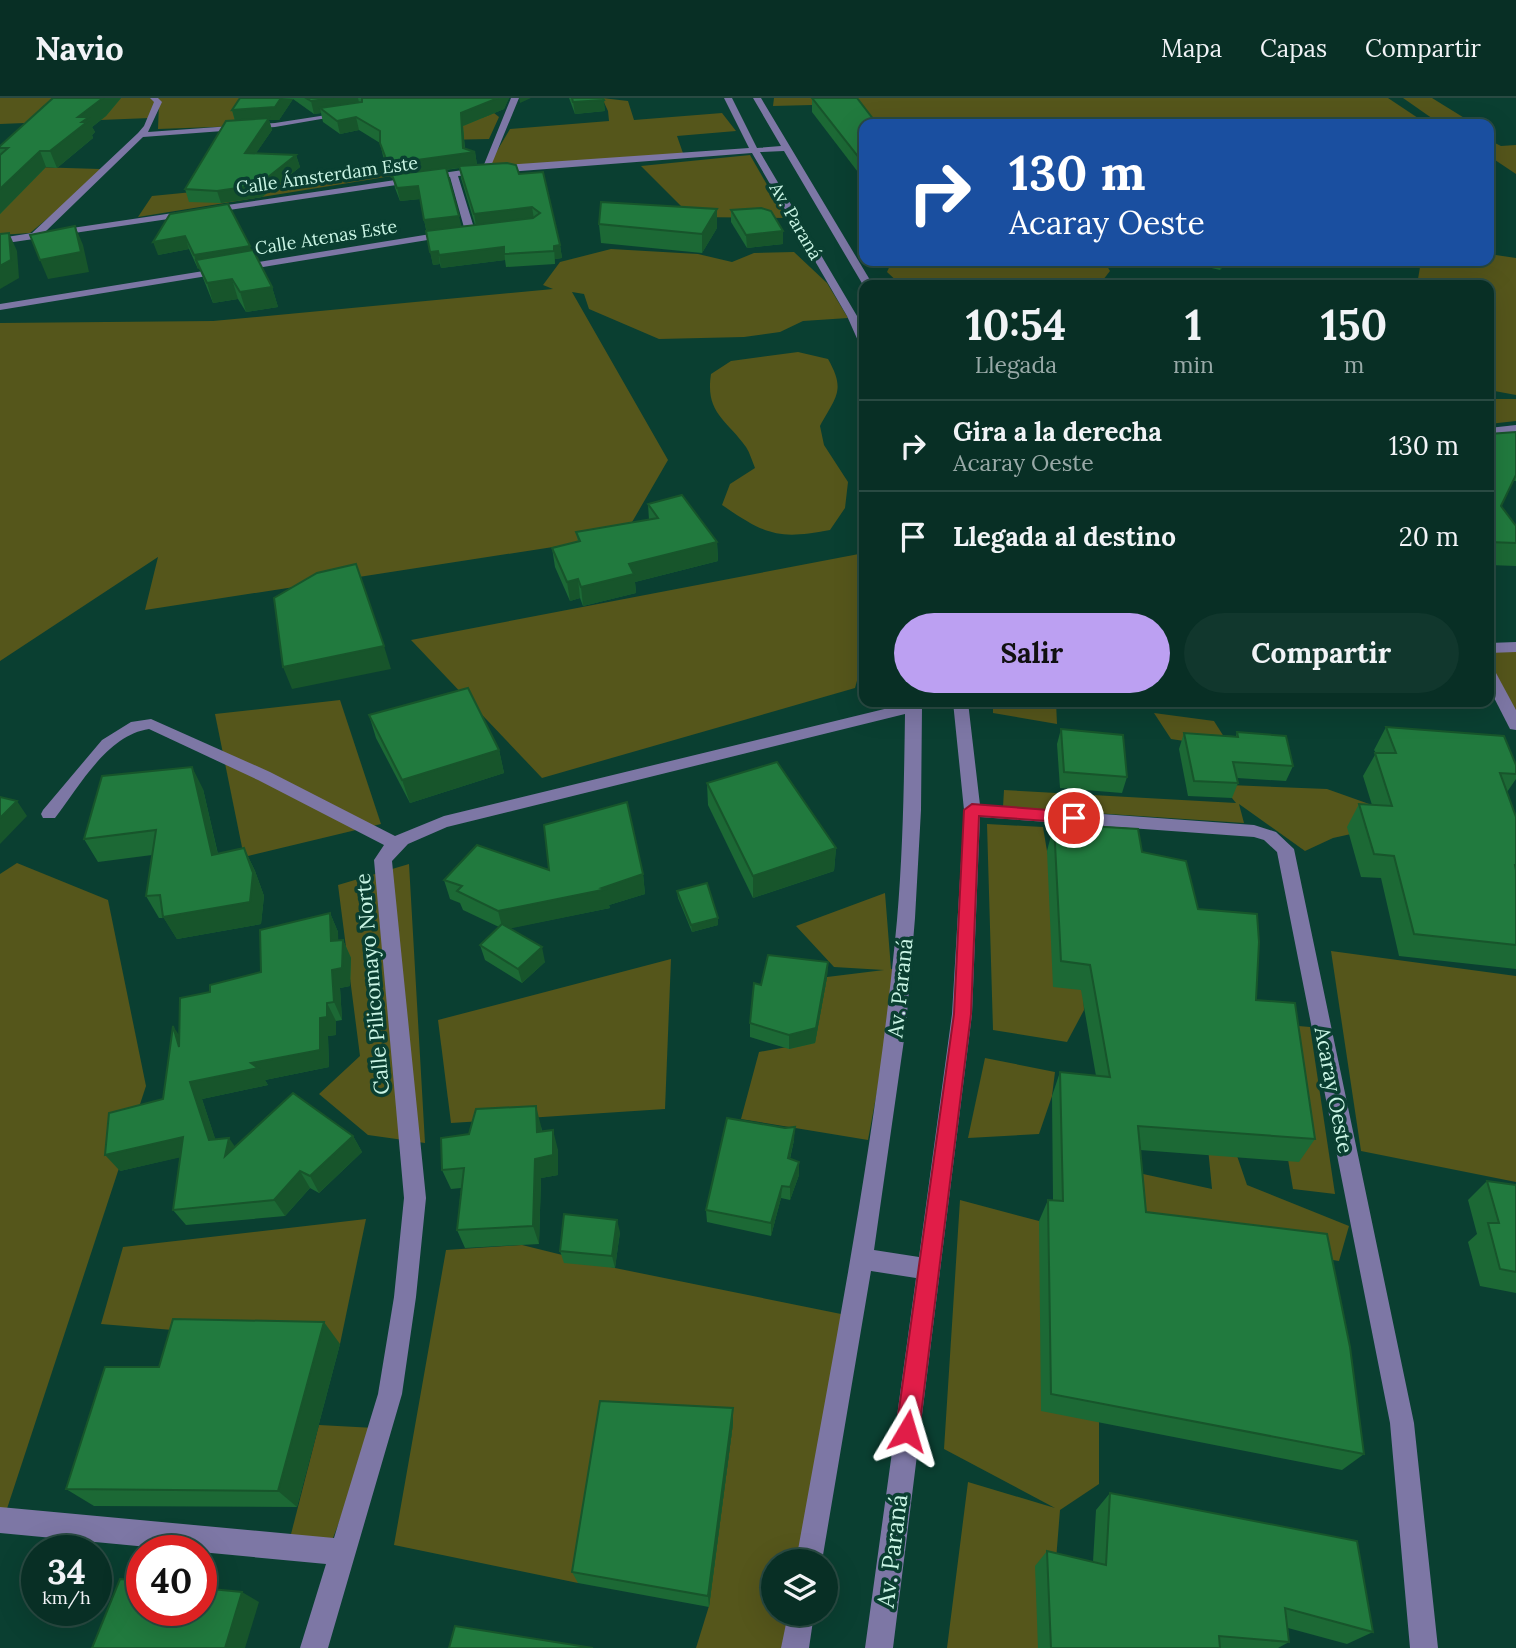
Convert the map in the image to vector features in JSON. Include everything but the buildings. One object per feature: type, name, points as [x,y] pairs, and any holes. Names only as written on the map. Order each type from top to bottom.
[{"type":"street","points":[[36,235],[148,127],[158,102],[154,98]]},
{"type":"street","points":[[486,169],[514,98]]},
{"type":"street","name":"Av. Paraná","points":[[728,98],[755,151],[859,325]]},
{"type":"street","name":"Av. Paraná","points":[[757,98],[859,260]]},
{"type":"street","points":[[141,135],[275,125],[360,112]]},
{"type":"street","name":"Calle Ámsterdam Este","points":[[0,241],[486,169],[786,148]]},
{"type":"street","points":[[453,173],[470,231]]},
{"type":"street","name":"Calle Atenas Este","points":[[0,307],[232,267],[483,230]]},
{"type":"street","points":[[1494,431],[1516,429]]},
{"type":"street","points":[[1494,648],[1516,647]]},
{"type":"street","points":[[1494,683],[1516,725]]},
{"type":"street","points":[[49,814],[114,736],[135,724],[150,724],[264,776],[395,843],[444,822],[902,707]]},
{"type":"street","name":"Av. Paraná","points":[[811,1549],[890,1084],[911,889],[914,707]]},
{"type":"street","name":"Av. Paraná","points":[[879,1648],[962,1014],[972,810],[961,707]]},
{"type":"street","name":"Acaray Oeste","points":[[972,810],[1254,831],[1270,836],[1285,849],[1402,1423],[1424,1648]]},
{"type":"street","name":"Calle Pilicomayo Norte","points":[[314,1648],[390,1394],[405,1297],[415,1198],[383,860],[395,843]]},
{"type":"street","points":[[860,1259],[929,1269]]},
{"type":"street","points":[[0,1520],[342,1552]]},
{"type":"street","points":[[795,1648],[798,1626]]},
{"type":"shaded area","points":[[0,98],[61,98],[43,106],[36,114],[109,98],[257,98],[249,117],[273,125],[158,129],[159,102],[150,118],[0,124]]},
{"type":"shaded area","points":[[602,98],[628,101],[634,120],[722,113],[736,131],[677,136],[684,156],[488,166],[510,129],[609,121]]},
{"type":"shaded area","points":[[774,98],[1388,98],[1420,119],[862,119],[852,104],[773,106]]},
{"type":"shaded area","points":[[1403,98],[1432,98],[1466,119],[1433,119]]},
{"type":"shaded area","points":[[494,113],[499,117],[489,139],[443,140],[389,117],[482,118]]},
{"type":"shaded area","points":[[1494,142],[1501,146],[1516,145],[1516,174],[1494,159]]},
{"type":"shaded area","points":[[750,155],[786,218],[692,217],[641,166]]},
{"type":"shaded area","points":[[0,166],[100,169],[94,180],[30,233],[0,235]]},
{"type":"shaded area","points":[[351,168],[364,168],[361,174],[389,170],[398,175],[138,217],[152,196],[304,181],[342,180]]},
{"type":"shaded area","points":[[611,249],[698,254],[732,262],[754,253],[794,252],[827,283],[848,318],[803,321],[780,332],[744,337],[659,339],[589,309],[584,294],[572,292],[668,460],[624,536],[145,610],[158,557],[0,661],[0,323],[213,321],[553,289],[543,285],[560,262]]},
{"type":"shaded area","points":[[1494,255],[1516,258],[1516,395],[1494,391],[1494,280],[1418,280],[1420,266],[1494,266]]},
{"type":"shaded area","points":[[890,266],[1107,266],[1110,271],[1103,280],[896,280],[887,272]]},
{"type":"shaded area","points":[[798,352],[828,359],[837,379],[837,393],[820,426],[824,445],[848,482],[845,508],[830,530],[797,535],[762,529],[722,505],[730,484],[755,468],[746,447],[714,407],[710,387],[711,374],[731,361]]},
{"type":"shaded area","points":[[1494,399],[1516,399],[1516,421],[1494,423]]},
{"type":"shaded area","points":[[859,554],[859,673],[855,688],[542,778],[411,640]]},
{"type":"shaded area","points":[[1516,651],[1516,715],[1494,673],[1494,652]]},
{"type":"shaded area","points":[[340,700],[381,824],[244,857],[215,714]]},
{"type":"shaded area","points":[[993,707],[1056,707],[1057,724],[993,713]]},
{"type":"shaded area","points":[[1154,713],[1214,721],[1231,748],[1171,739]]},
{"type":"shaded area","points":[[1229,785],[1327,789],[1372,805],[1378,828],[1333,838],[1305,851],[1239,804],[1244,823],[1003,807],[1004,790],[1236,803]]},
{"type":"shaded area","points":[[987,824],[1043,827],[1083,990],[1084,1010],[1067,1042],[993,1030]]},
{"type":"shaded area","points":[[17,863],[108,900],[146,1086],[0,1530],[0,874]]},
{"type":"shaded area","points":[[409,864],[425,1143],[368,1135],[319,1094],[360,1056],[338,885]]},
{"type":"shaded area","points":[[885,893],[891,969],[900,968],[868,1140],[741,1119],[759,1052],[815,1042],[827,977],[884,970],[834,967],[796,926]]},
{"type":"shaded area","points":[[1331,951],[1516,976],[1516,1182],[1361,1151]]},
{"type":"shaded area","points":[[671,959],[665,1109],[451,1123],[438,1020]]},
{"type":"shaded area","points":[[1265,1023],[1310,1027],[1335,1194],[1293,1189]]},
{"type":"shaded area","points":[[985,1058],[1055,1072],[1052,1096],[1039,1134],[968,1138]]},
{"type":"shaded area","points":[[1208,1148],[1235,1150],[1247,1185],[1349,1226],[1339,1261],[1088,1220],[1134,1172],[1212,1189]]},
{"type":"shaded area","points":[[960,1200],[1039,1221],[1099,1422],[1099,1484],[1060,1510],[1049,1648],[947,1648],[968,1482],[1055,1508],[944,1449]]},
{"type":"shaded area","points":[[366,1219],[340,1344],[101,1324],[123,1247]]},
{"type":"shaded area","points":[[522,1245],[615,1268],[846,1315],[805,1549],[761,1549],[761,1626],[792,1626],[788,1648],[696,1648],[709,1606],[733,1423],[605,1416],[578,1583],[394,1545],[446,1250]]},
{"type":"shaded area","points":[[319,1425],[375,1428],[325,1559],[290,1538]]},
{"type":"route","points":[[907,1431],[962,1014],[972,810],[1074,818]]}]
